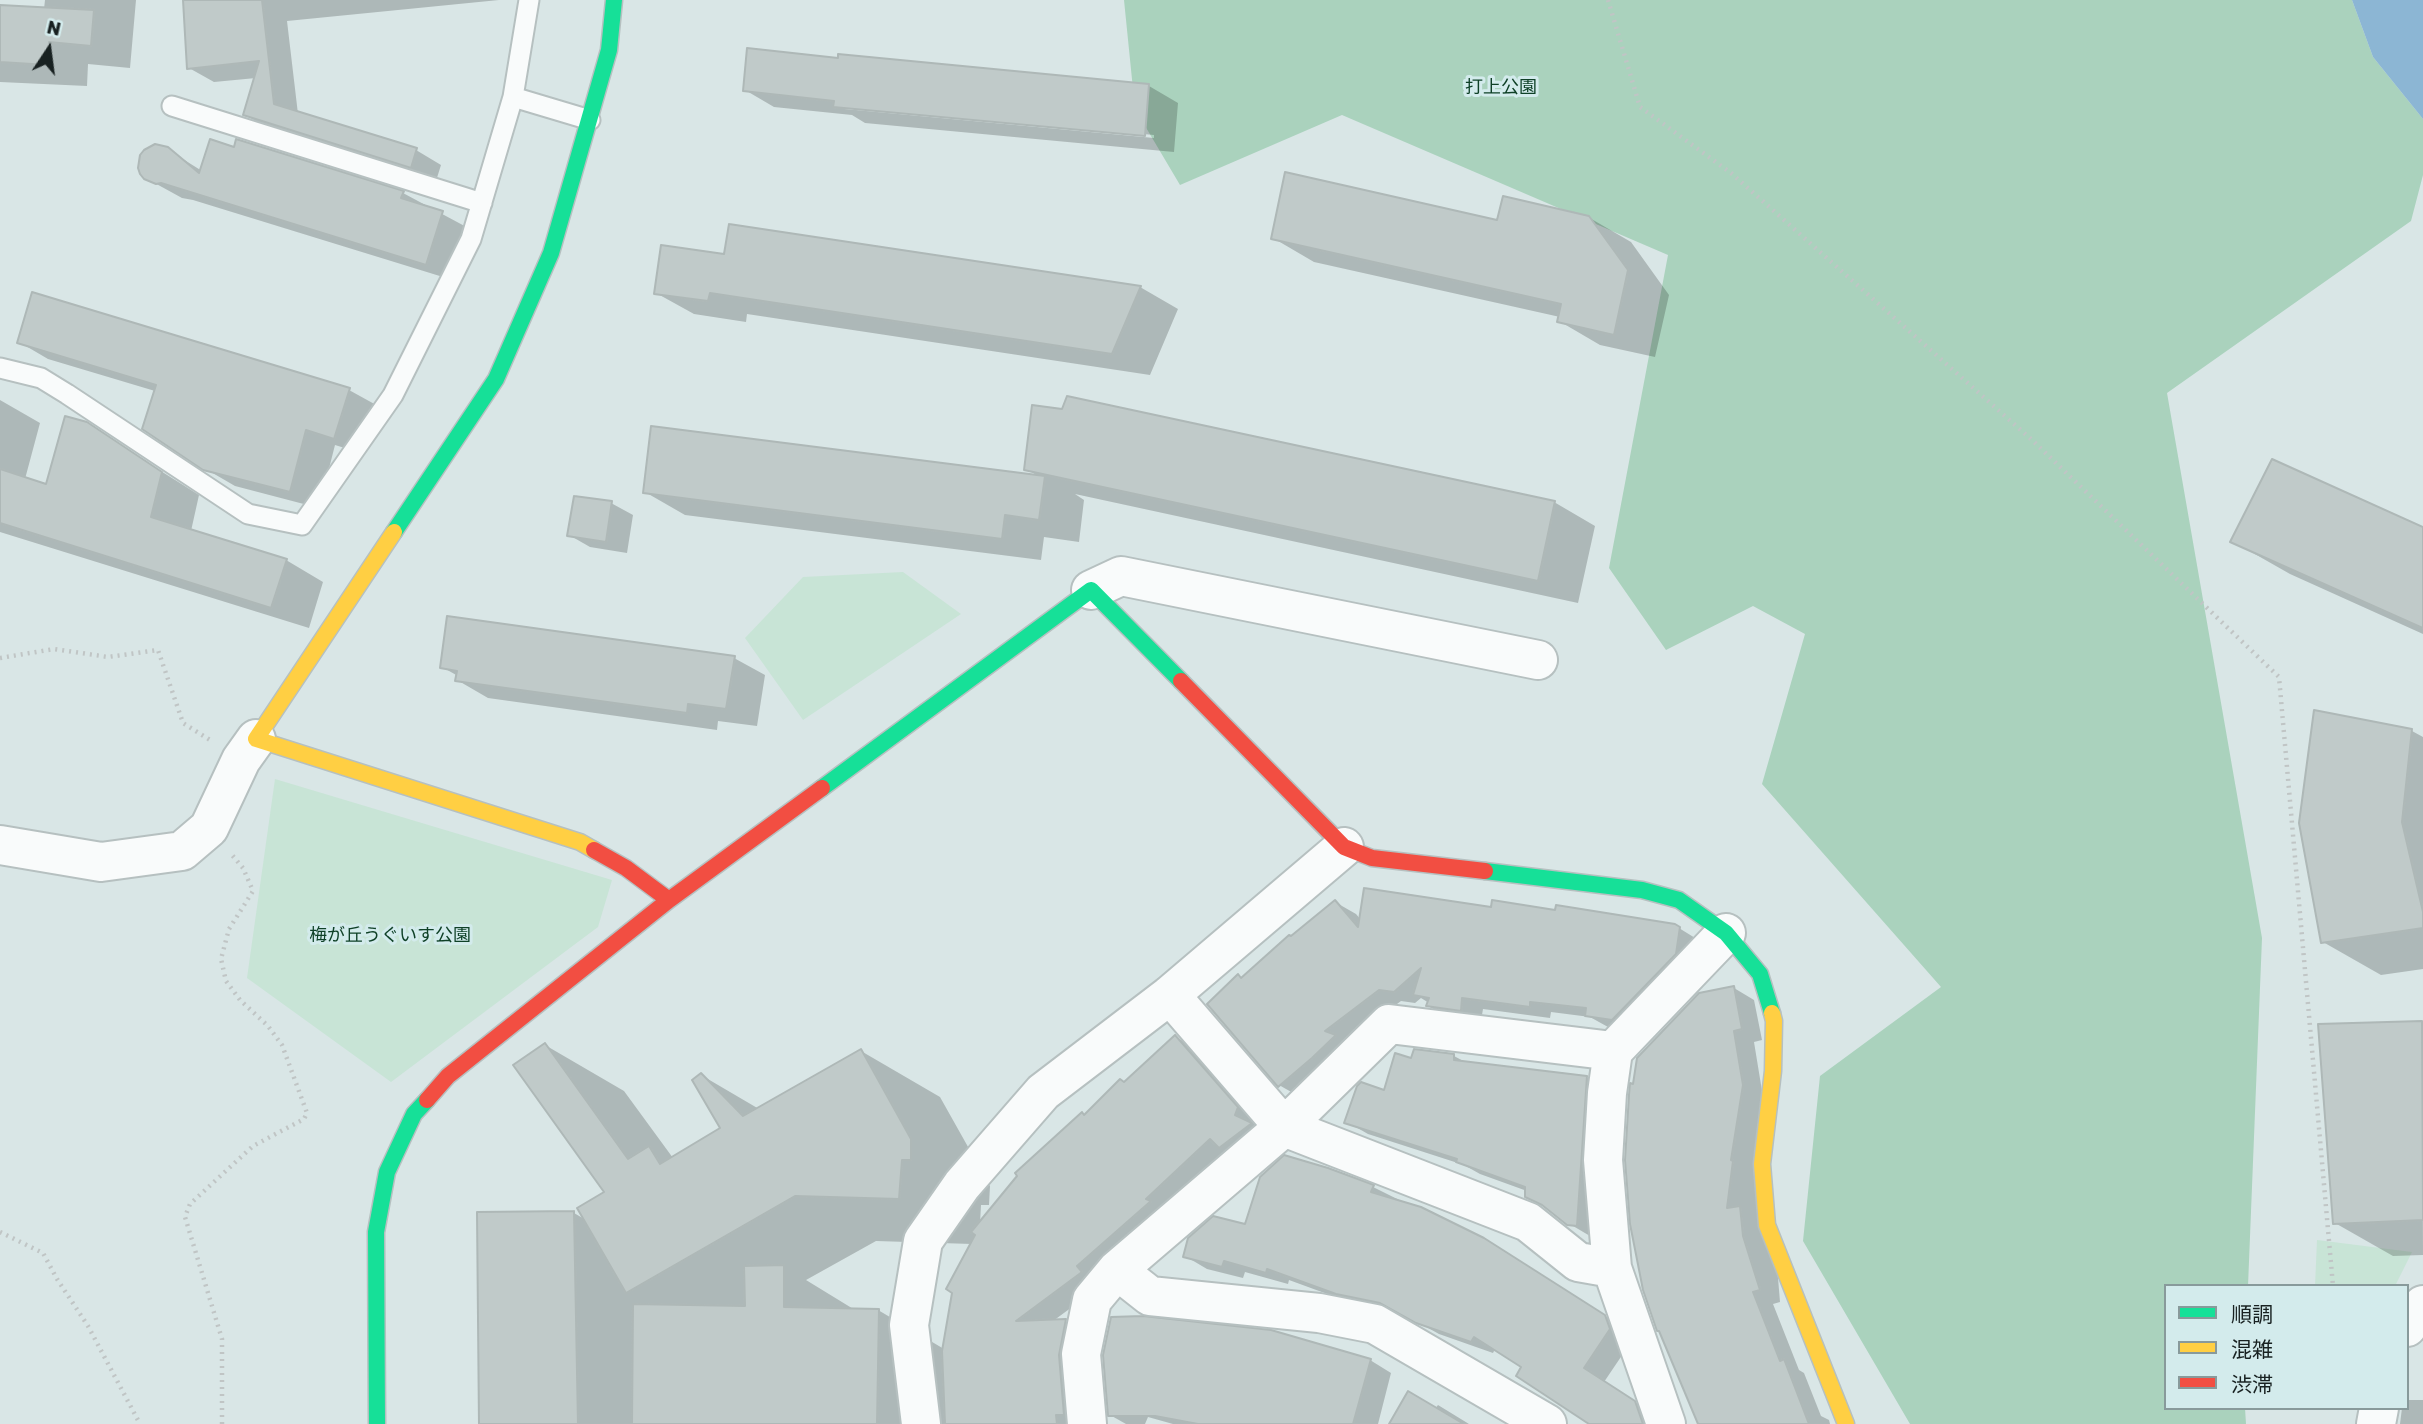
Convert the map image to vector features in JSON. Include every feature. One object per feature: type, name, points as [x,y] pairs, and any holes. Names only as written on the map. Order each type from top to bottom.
[{"type":"street","points":[[0,845],[101,862],[182,850],[209,828],[248,750],[496,379],[551,253],[609,50],[614,0]]},
{"type":"street","points":[[377,1424],[376,1232],[387,1172],[414,1114],[448,1076],[669,900],[1091,590],[1121,576],[1538,660]]},
{"type":"street","points":[[1091,590],[1344,847],[1372,858],[1642,890],[1679,900],[1726,933],[1760,974],[1774,1021],[1773,1071],[1762,1164],[1767,1225],[1846,1424]]},
{"type":"street","points":[[248,750],[580,842],[626,868],[669,900]]},
{"type":"street","points":[[921,1424],[909,1325],[923,1241],[962,1185],[1043,1092],[1170,995],[1344,847]]},
{"type":"street","points":[[1666,1424],[1612,1268],[1603,1160],[1607,1093],[1613,1051],[1726,933]]},
{"type":"street","points":[[1170,995],[1284,1127],[1528,1222],[1578,1262],[1612,1268]]},
{"type":"street","points":[[1087,1424],[1081,1353],[1092,1300],[1117,1270],[1284,1127],[1389,1024],[1613,1051]]},
{"type":"street","points":[[1117,1270],[1150,1296],[1319,1313],[1375,1324],[1547,1424]]},
{"type":"street","points":[[2409,1324],[2423,1305]]},
{"type":"lane","points":[[0,368],[41,378],[248,514],[302,525],[393,396],[471,239],[513,97],[529,0]]},
{"type":"lane","points":[[513,97],[590,120]]},
{"type":"lane","points":[[172,106],[482,203]]},
{"type":"path","points":[[1608,0],[1640,107],[1731,173],[2032,440],[2279,677],[2333,1284]]},
{"type":"path","points":[[0,658],[54,649],[108,657],[158,650],[183,723],[248,750]]},
{"type":"path","points":[[209,828],[243,868],[253,891],[229,929],[221,959],[226,981],[282,1045],[306,1112],[304,1119],[253,1146],[190,1204],[185,1217],[222,1339],[222,1424]]},
{"type":"path","points":[[0,1232],[43,1253],[88,1326],[140,1424]]},
{"type":"green space","name":"打上公園","points":[[1124,0],[2352,0],[2373,57],[2423,119],[2423,175],[2411,221],[2167,393],[2262,938],[2248,1284],[2164,1284],[2164,1410],[2245,1410],[2246,1424],[1910,1424],[1803,1241],[1820,1076],[1941,987],[1762,784],[1805,634],[1753,606],[1666,650],[1609,568],[1668,255],[1342,115],[1180,185],[1135,109]]},
{"type":"green space","points":[[903,572],[961,614],[803,720],[745,638],[803,577]]},
{"type":"green space","name":"梅が丘うぐいす公園","points":[[275,779],[612,880],[598,927],[391,1082],[247,978]]},
{"type":"green space","points":[[2317,1240],[2412,1252],[2396,1284],[2315,1284]]},
{"type":"water","points":[[2352,0],[2423,0],[2423,119],[2373,57]]},
{"type":"building","points":[[183,0],[262,0],[274,104],[417,148],[411,168],[243,115],[259,61],[187,69]]},
{"type":"building","points":[[0,5],[94,10],[91,46],[49,42],[48,65],[0,62]]},
{"type":"building","points":[[747,48],[838,58],[838,54],[1149,84],[1145,136],[833,107],[834,101],[743,91]]},
{"type":"building","points":[[210,139],[234,147],[236,139],[404,191],[401,198],[443,211],[426,265],[161,183],[156,184],[144,179],[140,174],[140,155],[155,144],[168,147],[199,173]]},
{"type":"building","points":[[1285,172],[1497,220],[1503,196],[1589,216],[1628,270],[1614,335],[1557,322],[1561,304],[1271,239]]},
{"type":"building","points":[[729,224],[1141,286],[1112,354],[710,293],[708,301],[654,294],[661,245],[724,254]]},
{"type":"building","points":[[32,292],[350,388],[334,439],[306,430],[290,492],[203,470],[142,429],[156,385],[17,343]]},
{"type":"building","points":[[1067,396],[1555,501],[1538,581],[1024,470],[1032,405],[1062,409]]},
{"type":"building","points":[[65,416],[87,422],[162,472],[151,517],[287,559],[271,608],[0,523],[0,469],[46,484]]},
{"type":"building","points":[[651,426],[1045,476],[1039,520],[1005,515],[1002,539],[643,493]]},
{"type":"building","points":[[2272,459],[2423,527],[2423,628],[2230,542]]},
{"type":"building","points":[[574,496],[612,501],[606,542],[567,536]]},
{"type":"building","points":[[447,616],[735,656],[726,709],[688,704],[687,713],[455,681],[457,671],[440,668]]},
{"type":"building","points":[[2314,710],[2412,729],[2402,822],[2423,912],[2423,928],[2321,943],[2299,823]]},
{"type":"building","points":[[1364,888],[1491,907],[1492,900],[1555,910],[1556,905],[1675,924],[1680,927],[1676,954],[1612,1020],[1585,1016],[1586,1008],[1530,1002],[1530,1007],[1462,998],[1461,1011],[1426,1006],[1429,998],[1413,995],[1421,968],[1394,992],[1379,990],[1325,1031],[1336,1035],[1278,1087],[1207,1004],[1238,974],[1241,978],[1289,935],[1335,900],[1358,927]]},
{"type":"building","points":[[1734,986],[1742,1029],[1734,1031],[1743,1085],[1731,1160],[1727,1208],[1740,1206],[1743,1236],[1760,1290],[1753,1292],[1780,1361],[1784,1359],[1809,1424],[1698,1424],[1657,1331],[1643,1290],[1630,1224],[1625,1160],[1630,1083],[1633,1084],[1637,1058],[1699,993]]},
{"type":"building","points":[[2422,1021],[2423,1220],[2333,1224],[2318,1024]]},
{"type":"building","points":[[1175,1035],[1238,1107],[1235,1115],[1252,1123],[1219,1148],[1210,1139],[1146,1199],[1151,1201],[1077,1266],[1082,1272],[1016,1321],[1066,1319],[1059,1355],[1064,1415],[1056,1415],[1057,1424],[945,1424],[942,1351],[952,1293],[946,1289],[975,1235],[971,1232],[1017,1176],[1015,1173],[1082,1112],[1084,1115],[1120,1079],[1124,1082]]},
{"type":"building","points":[[545,1043],[628,1159],[649,1146],[660,1164],[720,1128],[692,1080],[701,1073],[743,1116],[861,1049],[911,1139],[911,1160],[902,1160],[899,1199],[795,1196],[626,1293],[577,1208],[604,1192],[513,1065]]},
{"type":"building","points":[[1414,1049],[1454,1054],[1454,1060],[1587,1076],[1577,1226],[1567,1225],[1542,1205],[1525,1197],[1525,1187],[1456,1162],[1457,1159],[1344,1123],[1357,1086],[1361,1082],[1384,1090],[1395,1053],[1411,1058]]},
{"type":"building","points":[[1284,1155],[1374,1185],[1371,1192],[1421,1207],[1484,1238],[1605,1315],[1610,1329],[1584,1368],[1635,1401],[1643,1424],[1589,1424],[1516,1376],[1521,1367],[1474,1337],[1471,1342],[1416,1323],[1380,1303],[1336,1294],[1267,1269],[1266,1273],[1224,1261],[1222,1267],[1183,1257],[1188,1238],[1213,1216],[1245,1224],[1260,1177]]},
{"type":"building","points":[[574,1211],[578,1424],[479,1424],[477,1212]]},
{"type":"building","points":[[784,1265],[784,1307],[879,1309],[877,1424],[632,1424],[633,1304],[745,1306],[744,1266]]},
{"type":"building","points":[[1143,1316],[1271,1330],[1371,1359],[1353,1424],[1198,1424],[1155,1416],[1108,1416],[1103,1355],[1111,1317]]},
{"type":"building","points":[[1408,1391],[1464,1424],[1389,1424]]},
{"type":"traffic: fast","points":[[394,532],[496,379],[551,253],[609,50],[614,0]]},
{"type":"traffic: fast","points":[[822,788],[1091,590],[1181,681]]},
{"type":"traffic: fast","points":[[1485,871],[1642,890],[1679,900],[1726,933],[1760,974],[1772,1013]]},
{"type":"traffic: fast","points":[[377,1424],[376,1232],[387,1172],[414,1114],[427,1100]]},
{"type":"traffic: slow","points":[[394,532],[256,739],[580,842],[594,850]]},
{"type":"traffic: slow","points":[[1772,1013],[1773,1071],[1762,1164],[1767,1225],[1846,1424]]},
{"type":"traffic: jam","points":[[1181,681],[1344,847],[1372,858],[1485,871]]},
{"type":"traffic: jam","points":[[427,1100],[448,1076],[669,900],[822,788]]},
{"type":"traffic: jam","points":[[594,850],[626,868],[669,900]]}]
